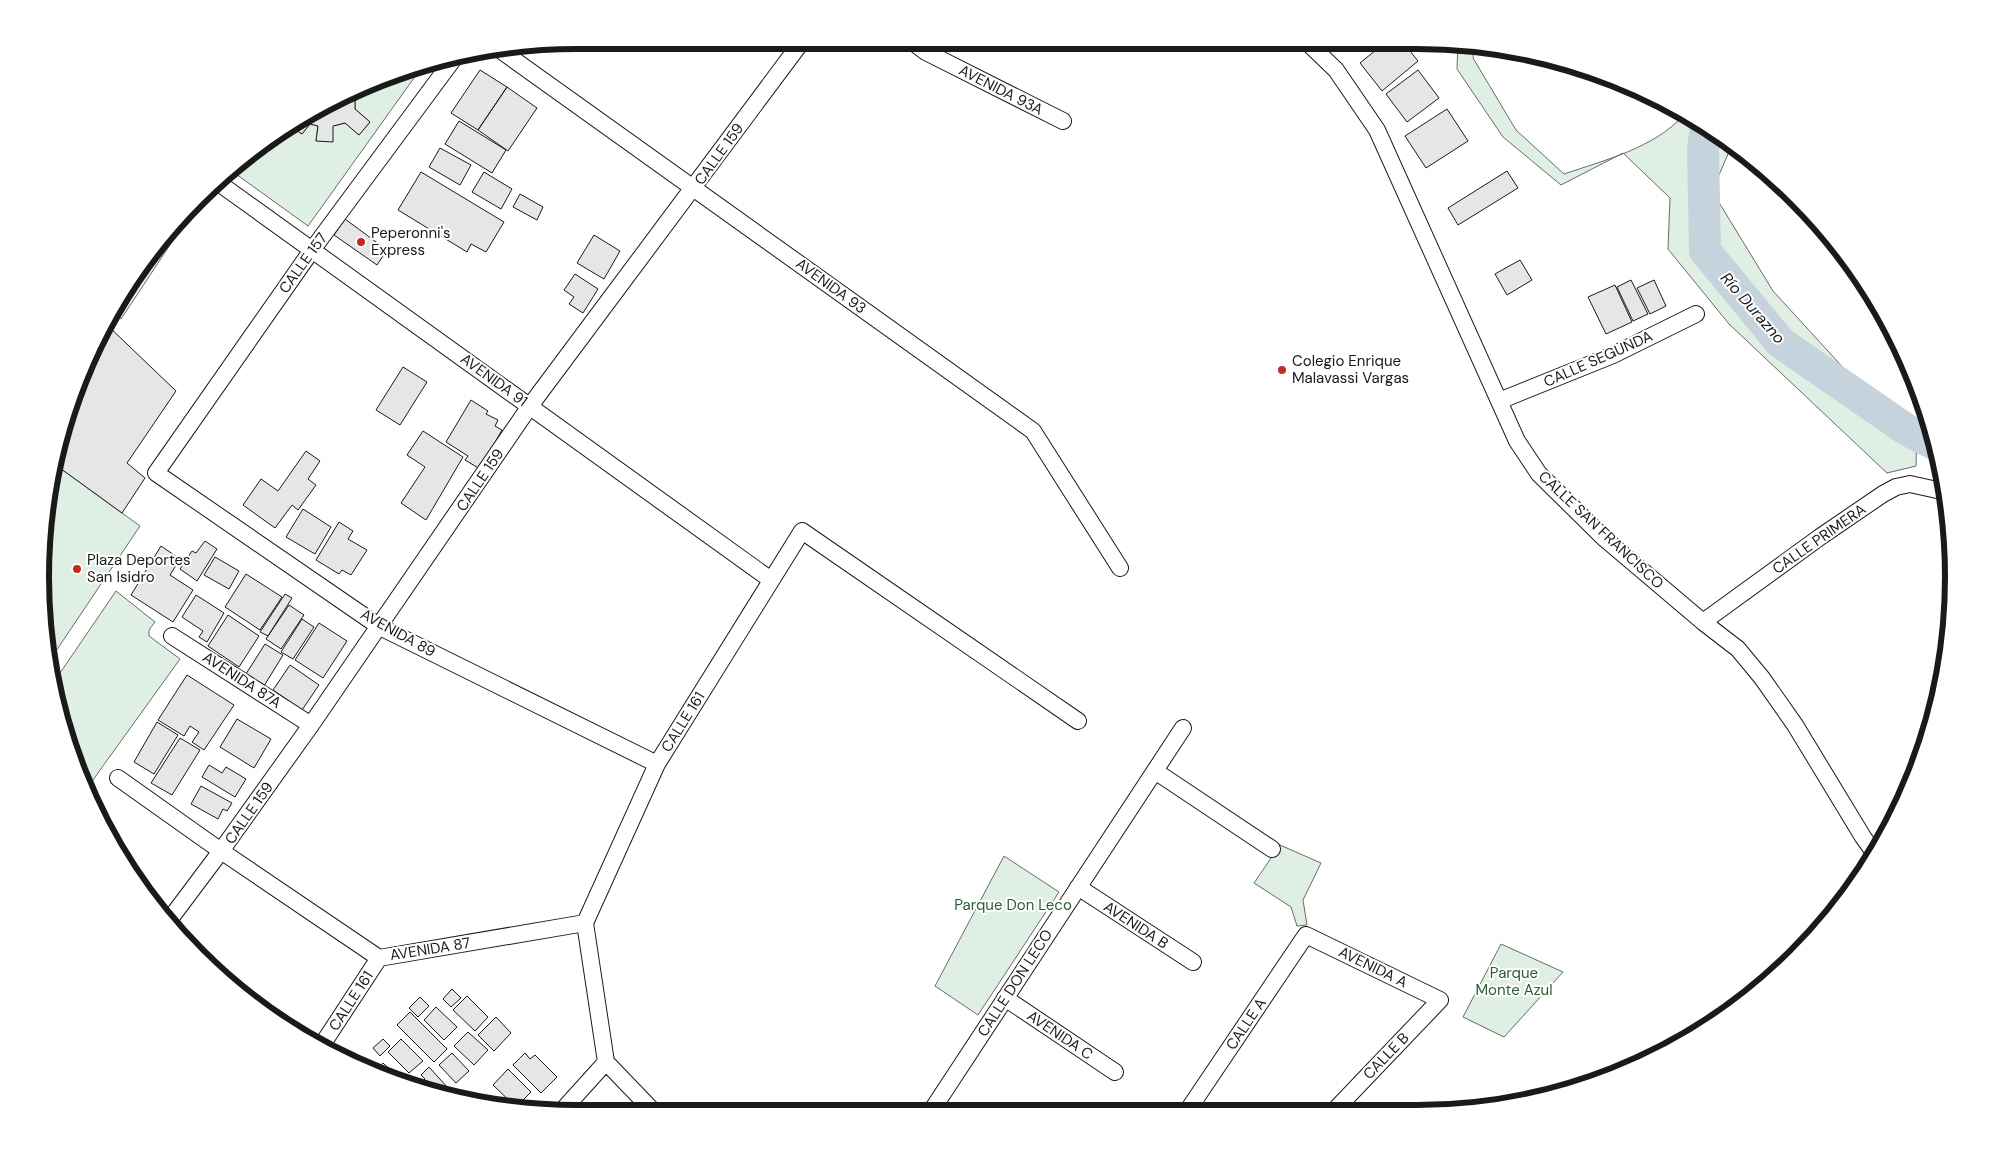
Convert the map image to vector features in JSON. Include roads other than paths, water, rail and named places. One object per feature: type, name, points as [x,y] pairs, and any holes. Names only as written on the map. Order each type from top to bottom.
[{"type":"street","name":"CALLE 159","points":[[172,916],[311,725],[530,406],[796,49]]},
{"type":"street","name":"AVENIDA 93A","points":[[922,49],[1063,121]]},
{"type":"street","name":"CALLE SAN FRANCISCO","points":[[1314,49],[1336,70],[1377,130],[1517,441],[1539,474],[1606,539],[1703,622],[1738,649],[1762,678],[1795,725],[1870,847]]},
{"type":"street","name":"AVENIDA 93","points":[[505,54],[1033,431],[1120,568]]},
{"type":"street","name":"CALLE 157","points":[[156,472],[312,250],[449,65]]},
{"type":"street","name":"AVENIDA 91","points":[[223,186],[771,580]]},
{"type":"street","name":"CALLE SEGUNDA","points":[[1499,401],[1613,355],[1696,314]]},
{"type":"street","name":"AVENIDA 89","points":[[156,472],[380,626],[657,764]]},
{"type":"street","name":"CALLE PRIMERA","points":[[1703,622],[1883,494],[1896,487],[1910,484],[1938,490]]},
{"type":"street","name":"CALLE 161","points":[[585,923],[657,764],[802,531],[1078,721]]},
{"type":"street","name":"AVENIDA 87A","points":[[172,636],[311,725]]},
{"type":"street","name":"CALLE DON LECO","points":[[935,1105],[1183,728]]},
{"type":"street","points":[[1155,770],[1272,849]]},
{"type":"street","name":"AVENIDA 87","points":[[118,778],[221,851],[379,958],[585,923]]},
{"type":"street","name":"AVENIDA B","points":[[1078,887],[1193,962]]},
{"type":"street","points":[[585,923],[606,1062],[647,1105]]},
{"type":"street","name":"AVENIDA A","points":[[1306,935],[1440,1000]]},
{"type":"street","name":"CALLE A","points":[[1191,1105],[1306,935]]},
{"type":"street","name":"CALLE 161","points":[[325,1041],[379,958]]},
{"type":"street","name":"AVENIDA C","points":[[1005,998],[1115,1072]]},
{"type":"street","name":"CALLE B","points":[[1340,1105],[1440,1000]]},
{"type":"street","points":[[567,1105],[606,1062]]},
{"type":"waterway","name":"Río Durazno","points":[[1705,135],[1703,150],[1705,251],[1781,343],[1907,430],[1927,440]]},
{"type":"place","name":"Peperonni's Express","points":[[361,242]]},
{"type":"place","name":"Colegio Enrique Malavassi Vargas","points":[[1282,370]]},
{"type":"place","name":"Plaza Deportes San Isidro","points":[[77,569]]},
{"type":"park label","name":"Parque Don Leco","points":[[1013,905]]},
{"type":"park label","name":"Parque Monte Azul","points":[[1514,982]]}]
